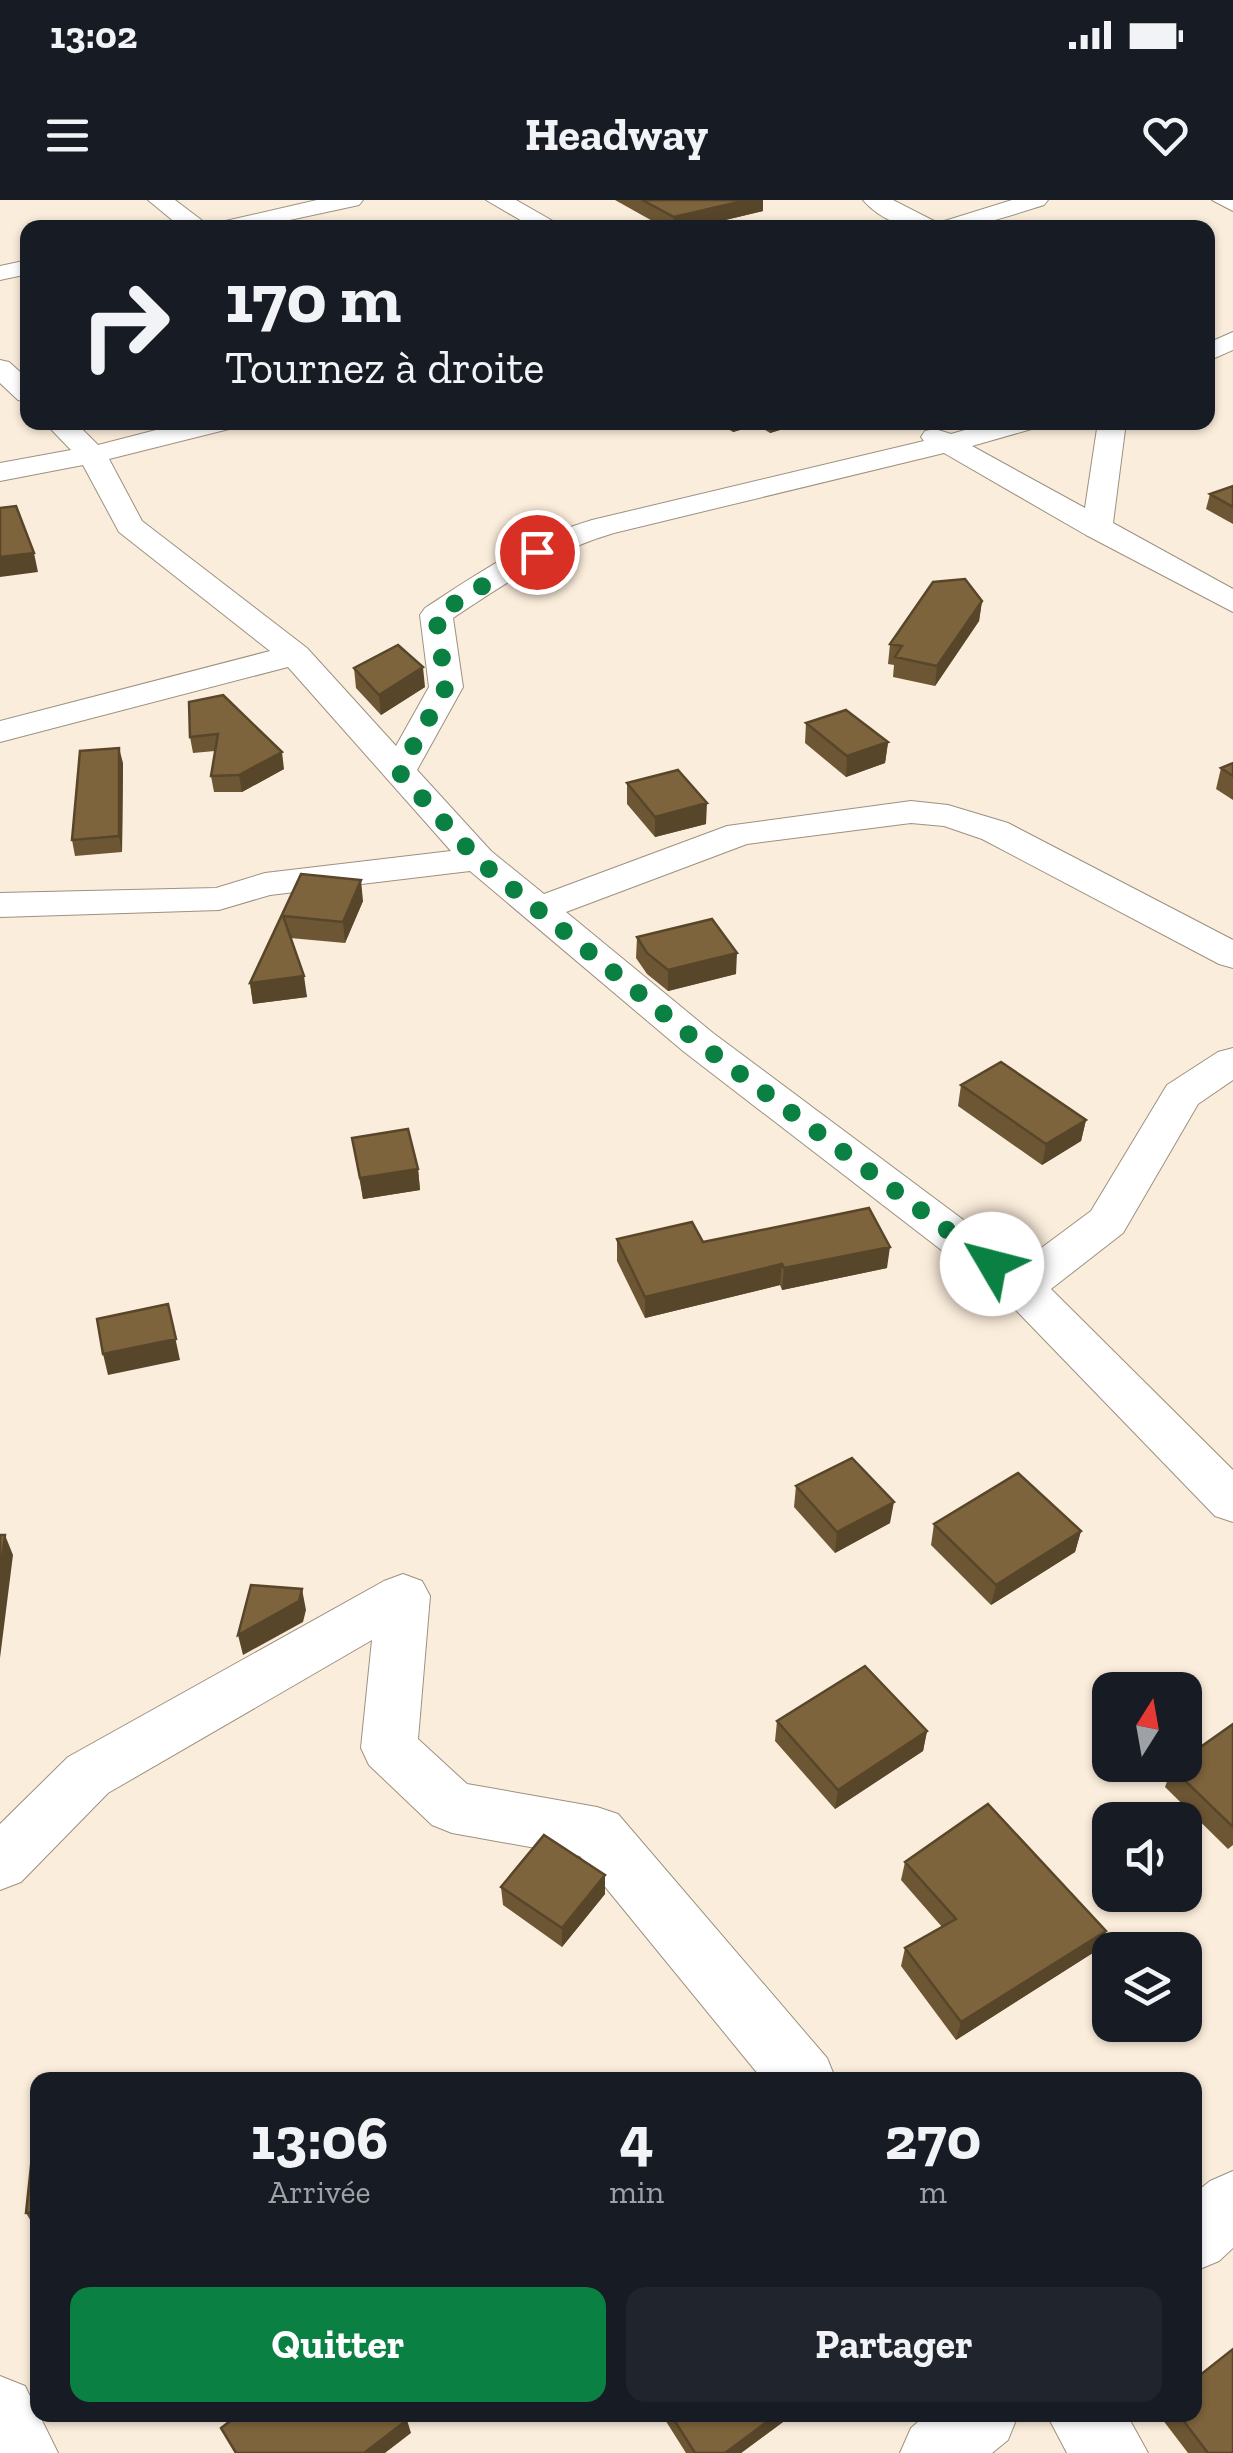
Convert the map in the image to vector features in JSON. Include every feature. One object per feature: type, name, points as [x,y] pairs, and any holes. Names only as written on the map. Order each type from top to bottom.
[{"type":"street","points":[[160,200],[187,220]]},
{"type":"street","points":[[255,220],[351,200]]},
{"type":"street","points":[[498,200],[537,220]]},
{"type":"street","points":[[876,200],[915,220]]},
{"type":"street","points":[[971,220],[1036,200]]},
{"type":"street","points":[[1224,200],[1233,204]]},
{"type":"street","points":[[0,368],[20,387]]},
{"type":"street","points":[[66,430],[92,455],[130,526],[296,654],[478,860],[698,1042],[1021,1287],[1233,1502]]},
{"type":"street","points":[[0,472],[92,455],[191,430]]},
{"type":"street","points":[[924,430],[1233,602]]},
{"type":"street","points":[[399,772],[446,687],[436,615],[537,552],[565,538],[998,430]]},
{"type":"street","points":[[1098,529],[1111,430]]},
{"type":"street","points":[[0,732],[296,654]]},
{"type":"street","points":[[539,909],[740,834],[911,812],[948,816],[996,831],[1233,956]]},
{"type":"street","points":[[0,905],[218,898],[265,884],[478,860]]},
{"type":"street","points":[[1021,1287],[1108,1222],[1182,1095],[1233,1061]]},
{"type":"street","points":[[0,1863],[88,1775],[403,1596],[388,1748],[452,1807],[596,1833],[797,2072]]},
{"type":"street","points":[[1202,2231],[1233,2204]]},
{"type":"street","points":[[0,2411],[22,2453]]},
{"type":"street","points":[[936,2453],[974,2422]]},
{"type":"street","points":[[1088,2422],[1112,2453]]},
{"type":"building","points":[[642,200],[747,200],[674,217]]},
{"type":"building","points":[[1233,486],[1233,507],[1210,494]]},
{"type":"building","points":[[16,506],[34,553],[0,557],[0,508]]},
{"type":"building","points":[[965,579],[982,601],[937,666],[895,657],[902,646],[890,644],[933,582]]},
{"type":"building","points":[[398,645],[423,667],[379,695],[354,668]]},
{"type":"building","points":[[223,695],[282,752],[239,775],[211,776],[218,734],[190,737],[189,702]]},
{"type":"building","points":[[846,710],[888,742],[847,756],[806,723]]},
{"type":"building","points":[[119,748],[119,836],[72,840],[80,751]]},
{"type":"building","points":[[1233,763],[1233,776],[1221,768]]},
{"type":"building","points":[[678,770],[707,803],[655,817],[627,783]]},
{"type":"building","points":[[301,874],[361,880],[343,922],[283,916],[304,976],[250,983]]},
{"type":"building","points":[[712,919],[737,953],[668,970],[647,953],[637,937]]},
{"type":"building","points":[[1001,1062],[1086,1120],[1046,1144],[961,1085]]},
{"type":"building","points":[[408,1129],[418,1169],[360,1178],[352,1138]]},
{"type":"building","points":[[869,1208],[890,1247],[784,1268],[782,1264],[645,1297],[617,1239],[692,1222],[703,1242]]},
{"type":"building","points":[[168,1304],[176,1339],[103,1354],[97,1319]]},
{"type":"building","points":[[852,1458],[894,1502],[837,1532],[796,1486]]},
{"type":"building","points":[[1018,1473],[1081,1531],[996,1585],[934,1524]]},
{"type":"building","points":[[0,1535],[5,1535],[0,1576]]},
{"type":"building","points":[[251,1585],[302,1589],[299,1601],[238,1635]]},
{"type":"building","points":[[865,1666],[927,1731],[838,1790],[777,1721]]},
{"type":"building","points":[[1233,1724],[1233,1827],[1186,1782],[1202,1782],[1202,1746]]},
{"type":"building","points":[[988,1804],[1106,1931],[1092,1932],[1092,1940],[961,2022],[905,1948],[956,1919],[905,1862]]},
{"type":"building","points":[[544,1835],[605,1875],[562,1928],[501,1887]]},
{"type":"building","points":[[30,2176],[30,2213],[26,2213]]},
{"type":"building","points":[[1233,2349],[1233,2453],[1208,2453],[1184,2422],[1202,2422],[1202,2373]]},
{"type":"building","points":[[229,2422],[404,2422],[364,2453],[236,2453],[221,2428]]},
{"type":"building","points":[[675,2422],[767,2422],[725,2453],[695,2453]]},
{"type":"route","points":[[537,552],[436,615],[446,687],[399,772],[478,860],[698,1042],[992,1264]]}]
